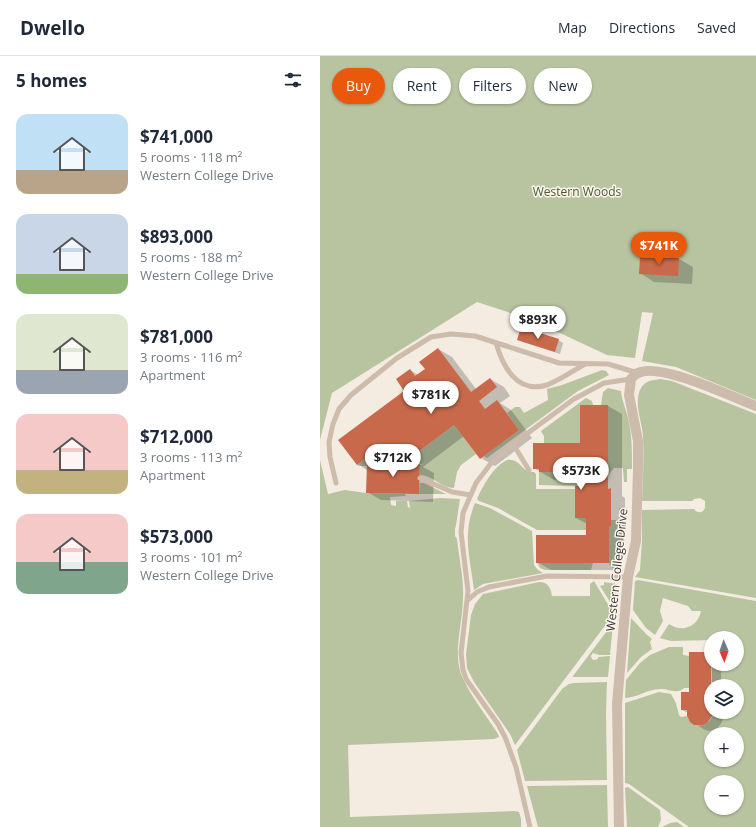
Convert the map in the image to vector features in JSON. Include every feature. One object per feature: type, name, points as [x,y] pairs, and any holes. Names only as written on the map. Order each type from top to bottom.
[{"type":"street","points":[[634,376],[650,371],[664,372],[680,376],[756,406]]},
{"type":"street","name":"Western College Drive","points":[[619,827],[617,704],[628,577],[632,565],[636,541],[638,441],[630,395],[634,376]]},
{"type":"lane","points":[[336,483],[330,457],[329,442],[333,424],[339,409],[351,395],[397,358],[431,337],[451,334],[475,336],[559,363],[608,364],[634,376]]},
{"type":"lane","points":[[496,343],[503,362],[510,374],[515,380],[526,385],[546,385],[586,363]]},
{"type":"lane","points":[[530,827],[512,752],[498,724],[466,679],[463,670],[461,653],[468,600],[461,532],[463,514],[476,483],[492,462],[513,444],[574,400],[604,383],[634,376]]},
{"type":"lane","points":[[513,444],[529,470]]},
{"type":"lane","points":[[420,478],[452,492],[471,495]]},
{"type":"lane","points":[[468,600],[477,592],[489,587],[547,576],[628,577]]},
{"type":"green space","name":"Western Woods","points":[[320,56],[756,56],[756,400],[676,367],[642,361],[653,313],[642,312],[635,358],[607,355],[532,320],[477,302],[332,393],[320,440]]},
{"type":"green space","points":[[602,370],[606,371],[609,375],[578,391],[487,458],[484,456],[519,430],[507,413],[515,407],[520,407],[524,413],[548,400],[547,389]]},
{"type":"green space","points":[[660,379],[672,381],[756,414],[756,598],[635,577],[640,570],[642,510],[694,509],[697,512],[700,512],[705,508],[705,501],[700,498],[692,501],[642,501],[643,444],[638,396],[640,390],[646,383]]},
{"type":"green space","points":[[608,388],[621,391],[629,422],[632,469],[627,469],[627,482],[624,482],[623,468],[614,468],[608,475],[608,406],[601,405],[603,392]]},
{"type":"green space","points":[[586,398],[592,401],[593,405],[580,443],[544,443],[544,436],[541,431]]},
{"type":"green space","points":[[454,425],[476,454],[461,465],[457,472],[454,488],[445,486],[429,477],[420,475],[420,464],[367,463],[366,466],[357,465],[383,445],[393,460],[404,451],[410,458]]},
{"type":"green space","points":[[320,460],[328,494],[345,490],[366,493],[405,494],[406,496],[390,497],[391,505],[396,506],[396,501],[407,501],[408,507],[410,508],[409,501],[440,498],[460,499],[455,529],[463,591],[463,607],[458,646],[459,665],[461,674],[468,689],[499,737],[494,739],[348,745],[350,817],[514,811],[519,812],[521,827],[320,827]]},
{"type":"green space","points":[[507,460],[515,461],[526,470],[536,474],[536,489],[575,489],[575,518],[586,518],[586,530],[537,530],[498,508],[479,501],[477,499],[489,477],[497,467]]},
{"type":"green space","points":[[539,472],[578,472],[578,486],[539,485]]},
{"type":"green space","points":[[420,483],[424,483],[446,494],[419,494]]},
{"type":"green space","points":[[475,503],[490,508],[532,531],[534,565],[543,573],[483,584],[474,590],[469,557],[468,536],[471,514]]},
{"type":"green space","points":[[619,508],[627,508],[626,527],[619,569],[613,569],[609,563],[609,526],[611,526],[611,520],[619,520]]},
{"type":"green space","points":[[537,562],[593,563],[591,570],[545,570],[540,568]]},
{"type":"green space","points":[[638,580],[756,601],[756,827],[689,827],[629,784],[625,783],[625,703],[659,692],[671,694],[676,703],[679,715],[681,717],[687,716],[693,724],[706,724],[710,719],[744,719],[744,679],[712,679],[712,671],[744,671],[744,631],[704,631],[704,640],[671,641],[660,638],[669,624],[679,628],[689,627],[697,621],[701,611],[692,611],[688,606],[663,598],[660,611],[663,621],[655,635],[646,628],[633,610],[635,581]]},
{"type":"green space","points":[[594,581],[613,615],[515,745],[510,734],[474,682],[467,668],[466,654],[471,615],[475,604],[483,594],[539,582],[545,583],[548,586],[551,590],[552,596],[590,596],[590,584]]},
{"type":"green space","points":[[604,582],[617,584],[614,608],[600,586],[604,585]]},
{"type":"green space","points":[[631,618],[652,639],[650,642],[652,649],[641,657],[627,673]]},
{"type":"green space","points":[[613,623],[610,655],[599,655],[593,653],[591,656],[594,660],[598,659],[598,657],[610,656],[608,677],[573,677],[573,676]]},
{"type":"green space","points":[[669,647],[683,647],[683,655],[689,656],[689,688],[684,688],[679,691],[655,689],[634,697],[625,698],[626,680],[640,663],[650,655]]},
{"type":"green space","points":[[607,682],[607,780],[525,781],[517,750],[562,689],[569,684],[574,683]]},
{"type":"green space","points":[[607,785],[608,827],[538,827],[527,786]]},
{"type":"green space","points":[[628,787],[660,810],[661,820],[658,827],[627,827],[625,788]]},
{"type":"green space","points":[[677,822],[684,827],[662,827],[670,823]]},
{"type":"building","points":[[640,256],[679,258],[678,276],[639,274]]},
{"type":"building","points":[[521,327],[559,339],[555,352],[517,340]]},
{"type":"building","points":[[438,348],[471,392],[490,378],[497,387],[479,401],[485,409],[497,400],[519,430],[480,459],[454,425],[410,458],[404,451],[393,460],[383,445],[357,465],[338,440],[404,391],[396,379],[410,369],[415,376],[425,369],[419,362]]},
{"type":"building","points":[[580,405],[608,405],[608,489],[611,488],[609,563],[536,563],[536,535],[586,535],[586,518],[575,518],[575,486],[578,486],[578,472],[539,472],[539,469],[533,469],[533,443],[580,443]]},
{"type":"building","points":[[367,463],[420,464],[419,494],[366,493]]},
{"type":"building","points":[[689,652],[704,652],[704,671],[711,671],[711,679],[704,679],[704,719],[710,719],[703,725],[694,725],[690,722],[687,716],[687,710],[681,710],[681,692],[689,692]]}]
